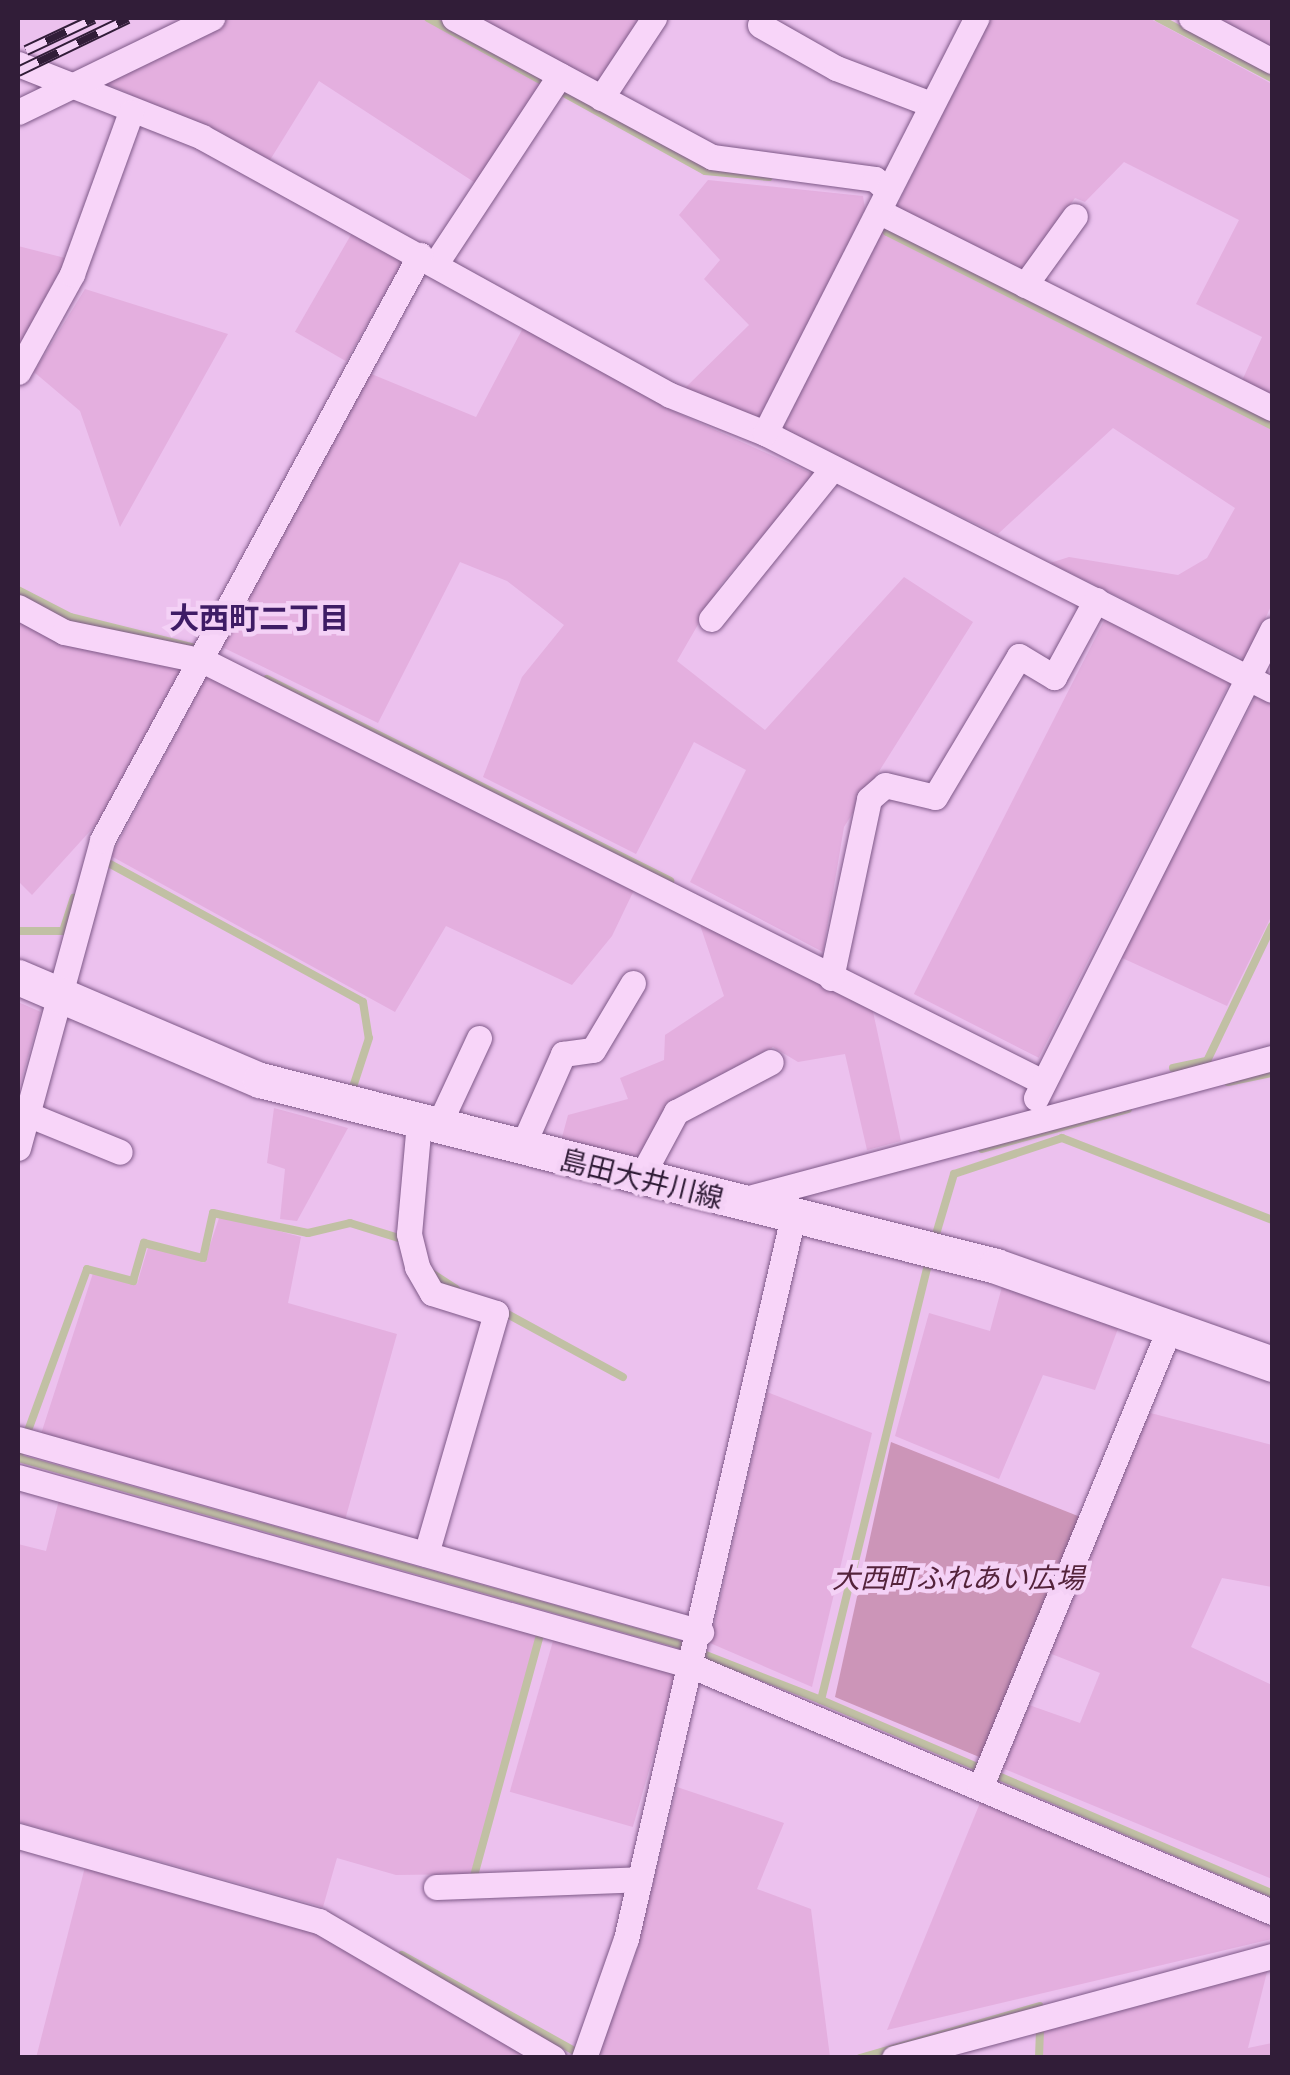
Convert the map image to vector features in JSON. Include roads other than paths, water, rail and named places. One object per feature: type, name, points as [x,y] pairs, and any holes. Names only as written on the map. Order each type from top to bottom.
[{"type":"main road","name":"島田大井川線","points":[[18,977],[193,1057],[429,1124],[996,1266],[1272,1364]]},
{"type":"street","points":[[18,112],[212,18]]},
{"type":"street","points":[[454,18],[712,157],[875,179],[883,201],[1024,284],[1272,408]]},
{"type":"street","points":[[602,98],[654,18]]},
{"type":"street","points":[[764,433],[976,18]]},
{"type":"street","points":[[1190,18],[1272,61]]},
{"type":"street","points":[[760,25],[836,68],[931,104]]},
{"type":"street","points":[[18,64],[202,137],[670,395],[764,433],[1272,690]]},
{"type":"street","points":[[18,1148],[102,840],[428,259],[560,75]]},
{"type":"street","points":[[18,372],[72,274],[132,112]]},
{"type":"street","points":[[1024,284],[1075,216]]},
{"type":"street","points":[[711,620],[833,468]]},
{"type":"street","points":[[831,978],[869,799],[885,785],[935,797],[1019,656],[1054,676],[1096,600]]},
{"type":"street","points":[[18,607],[64,632],[204,661],[1041,1081]]},
{"type":"street","points":[[1029,1122],[1041,1081],[1272,630]]},
{"type":"street","points":[[522,1147],[563,1054],[593,1050],[633,983]]},
{"type":"street","points":[[426,1554],[496,1313],[432,1294],[417,1267],[410,1234],[429,1124],[479,1038]]},
{"type":"street","points":[[736,1201],[1272,1058]]},
{"type":"street","points":[[641,1177],[676,1112],[772,1062]]},
{"type":"street","points":[[27,1114],[120,1152]]},
{"type":"street","points":[[584,2058],[640,1879],[701,1632],[792,1216]]},
{"type":"street","points":[[980,1788],[1170,1328]]},
{"type":"street","points":[[18,1438],[701,1632]]},
{"type":"street","points":[[18,1477],[692,1666],[1272,1912]]},
{"type":"street","points":[[18,1836],[319,1921],[552,2058]]},
{"type":"street","points":[[436,1887],[640,1879]]},
{"type":"street","points":[[894,2058],[1272,1956]]},
{"type":"waterway","points":[[428,18],[705,171],[769,177]]},
{"type":"waterway","points":[[1158,18],[1272,78]]},
{"type":"waterway","points":[[881,219],[887,232],[1272,426]]},
{"type":"waterway","points":[[18,590],[70,617],[199,649]]},
{"type":"waterway","points":[[267,679],[670,881]]},
{"type":"waterway","points":[[101,859],[363,1002],[369,1038],[353,1087]]},
{"type":"waterway","points":[[18,931],[63,931],[74,898]]},
{"type":"waterway","points":[[1173,1068],[1207,1061],[1272,926]]},
{"type":"waterway","points":[[1228,1082],[1272,1073]]},
{"type":"waterway","points":[[982,1149],[1128,1109]]},
{"type":"waterway","points":[[934,1241],[954,1174],[1062,1138],[1272,1220]]},
{"type":"waterway","points":[[18,1458],[87,1269],[133,1281],[144,1243],[203,1258],[213,1213],[308,1233],[350,1223],[402,1239]]},
{"type":"waterway","points":[[18,1458],[675,1643],[821,1700],[929,1260]]},
{"type":"waterway","points":[[430,1272],[456,1289]]},
{"type":"waterway","points":[[500,1310],[623,1377]]},
{"type":"waterway","points":[[474,1876],[540,1635]]},
{"type":"waterway","points":[[821,1700],[1272,1893]]},
{"type":"waterway","points":[[402,1955],[582,2055]]},
{"type":"waterway","points":[[860,2058],[1040,2006]]},
{"type":"waterway","points":[[1039,2058],[1040,2028]]},
{"type":"railway","points":[[26,50],[94,18]]},
{"type":"railway","points":[[18,71],[128,18]]},
{"type":"district","name":"大西町二丁目","points":[[259,618]]},
{"type":"park label","name":"大西町ふれあい広場","points":[[958,1577]]}]
